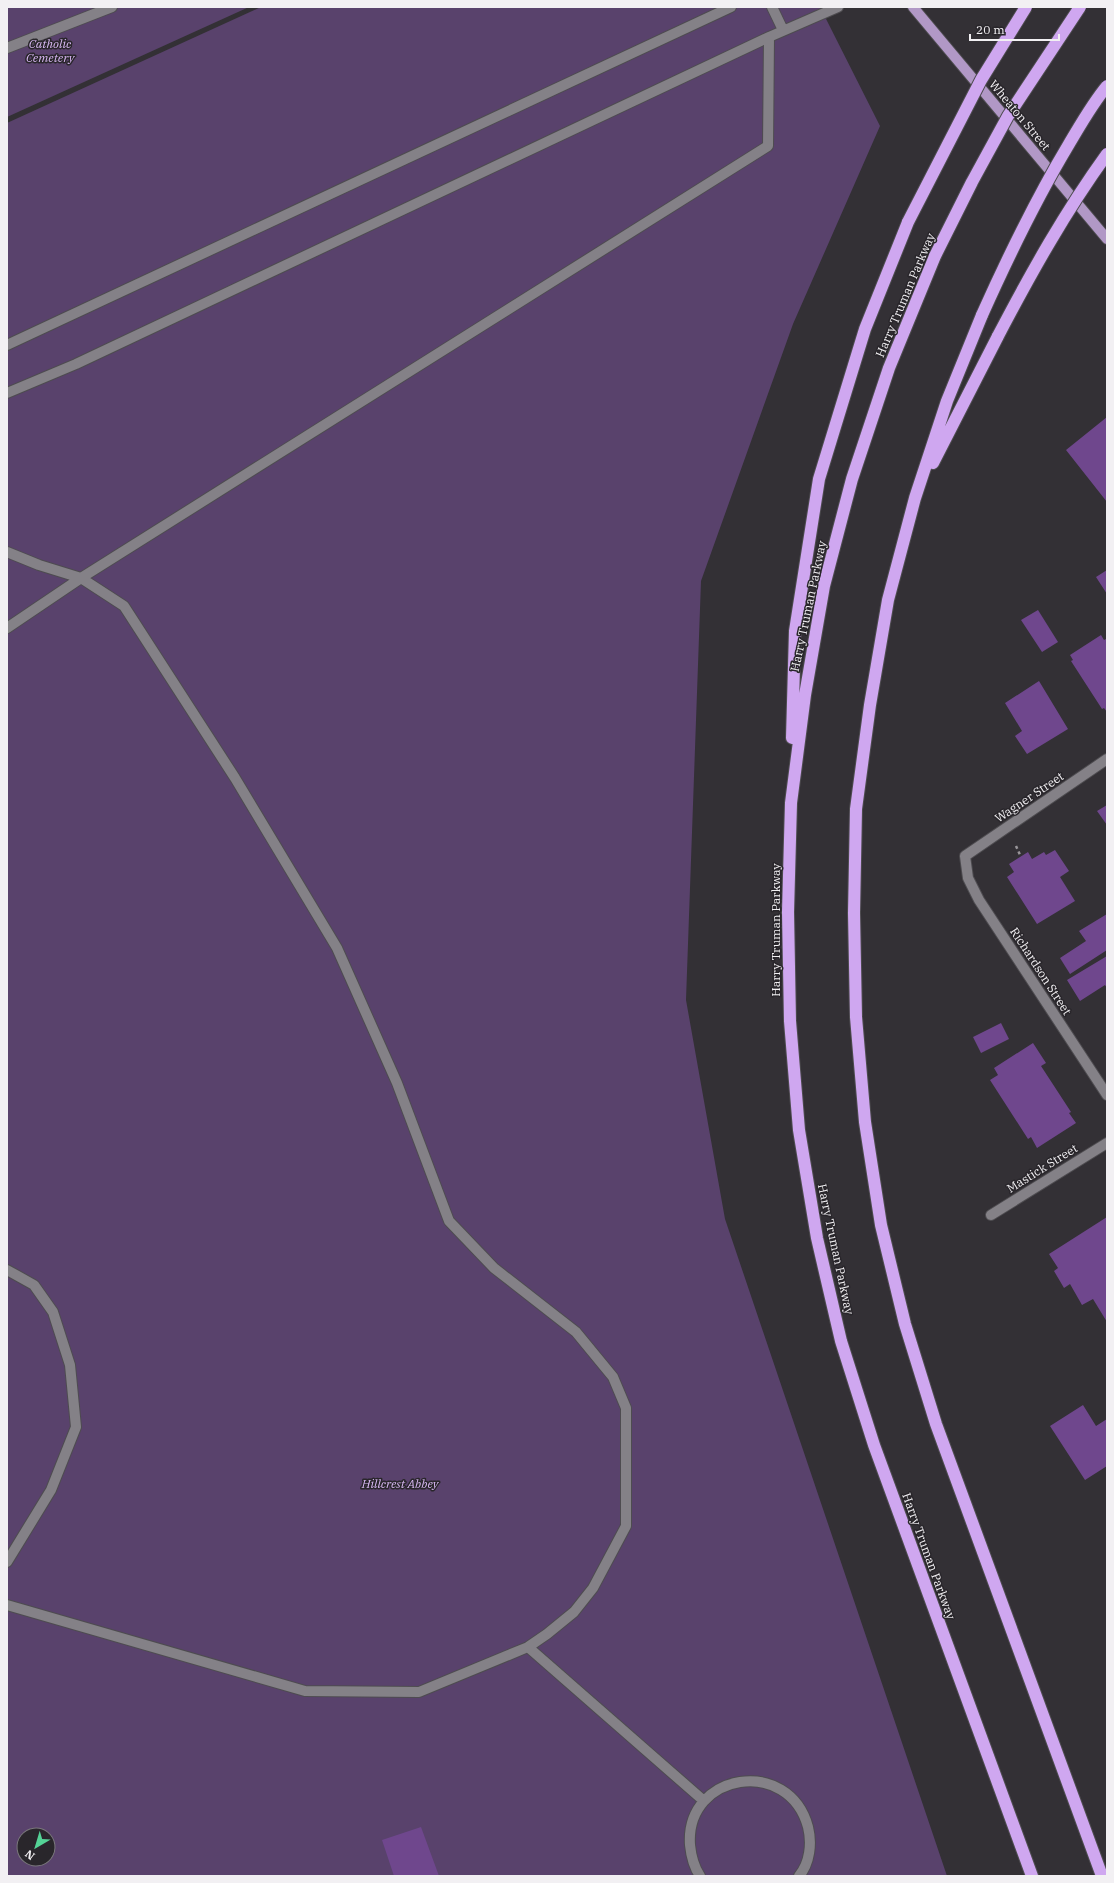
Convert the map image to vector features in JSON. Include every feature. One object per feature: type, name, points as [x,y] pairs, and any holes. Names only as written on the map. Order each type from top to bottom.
[{"type":"highway","points":[[791,803],[795,631],[819,479],[865,329],[908,222],[980,80],[1026,7]]},
{"type":"highway","name":"Harry Truman Parkway","points":[[1032,1876],[874,1446],[841,1341],[817,1238],[799,1130],[790,1021],[788,912],[791,803],[805,695],[824,586],[852,479],[889,368],[935,256],[972,182],[1008,116],[1080,7]]},
{"type":"highway","points":[[1102,1876],[936,1424],[905,1324],[881,1225],[865,1122],[856,1017],[854,913],[856,809],[870,705],[888,600],[915,498],[947,401],[982,315],[1015,242],[1054,169],[1095,100],[1107,86]]},
{"type":"highway","points":[[915,498],[1036,263],[1078,194],[1107,154]]},
{"type":"main road","name":"Wheaton Street","points":[[913,7],[1107,239]]},
{"type":"street","points":[[7,48],[112,7]]},
{"type":"street","points":[[7,344],[731,7]]},
{"type":"street","points":[[772,7],[783,30]]},
{"type":"street","points":[[7,394],[76,364],[783,30],[838,7]]},
{"type":"street","points":[[7,628],[81,578],[768,146],[769,37]]},
{"type":"street","points":[[7,552],[39,565],[81,578],[124,606],[235,778],[337,948],[397,1083],[449,1221],[494,1268],[576,1332],[613,1377],[626,1408],[626,1526],[593,1588],[574,1612],[528,1647],[419,1692],[305,1691],[7,1605]]},
{"type":"street","name":"Wagner Street","points":[[965,856],[1107,759]]},
{"type":"street","name":"Richardson Street","points":[[965,856],[968,878],[979,900],[1107,1095]]},
{"type":"street","name":"Mastick Street","points":[[991,1215],[1107,1143]]},
{"type":"street","points":[[7,1270],[34,1285],[53,1312],[70,1365],[76,1426],[51,1490],[7,1562]]},
{"type":"street","points":[[528,1647],[704,1801]]},
{"type":"street","points":[[700,1876],[691,1856],[689,1836],[694,1816],[704,1801],[721,1787],[740,1781],[759,1781],[778,1787],[794,1799],[805,1815],[810,1834],[809,1854],[799,1876]]},
{"type":"green space","name":"Catholic Cemetery","points":[[7,7],[249,7],[7,117]]},
{"type":"green space","name":"Hillcrest Abbey","points":[[261,7],[820,7],[880,126],[793,324],[701,581],[686,1000],[725,1219],[947,1876],[7,1876],[7,123]]},
{"type":"building","points":[[1107,417],[1107,502],[1066,450]]},
{"type":"building","points":[[1107,570],[1107,594],[1096,577]]},
{"type":"building","points":[[1038,610],[1058,642],[1042,652],[1021,620]]},
{"type":"building","points":[[1101,635],[1104,640],[1107,640],[1107,712],[1104,708],[1102,709],[1071,661],[1073,660],[1070,655]]},
{"type":"building","points":[[1039,681],[1068,729],[1027,754],[1015,736],[1022,731],[1005,703]]},
{"type":"building","points":[[1107,805],[1107,825],[1097,811]]},
{"type":"building","points":[[1055,850],[1069,871],[1060,877],[1075,901],[1037,924],[1007,877],[1014,872],[1009,864],[1028,852],[1032,859],[1044,852],[1046,855]]},
{"type":"building","points":[[1107,914],[1107,950],[1070,974],[1060,958],[1086,941],[1079,931]]},
{"type":"building","points":[[1107,956],[1107,988],[1105,985],[1080,1001],[1067,980]]},
{"type":"building","points":[[1001,1023],[1009,1039],[981,1053],[973,1037]]},
{"type":"building","points":[[1033,1043],[1046,1063],[1041,1066],[1071,1112],[1069,1113],[1076,1123],[1037,1148],[1031,1137],[1028,1139],[990,1080],[998,1075],[994,1068]]},
{"type":"building","points":[[1107,1217],[1107,1322],[1093,1299],[1082,1305],[1070,1284],[1064,1288],[1054,1271],[1058,1268],[1049,1254]]},
{"type":"building","points":[[1083,1405],[1096,1426],[1107,1419],[1107,1466],[1085,1480],[1050,1426]]},
{"type":"building","points":[[421,1827],[439,1876],[394,1876],[382,1840]]}]
